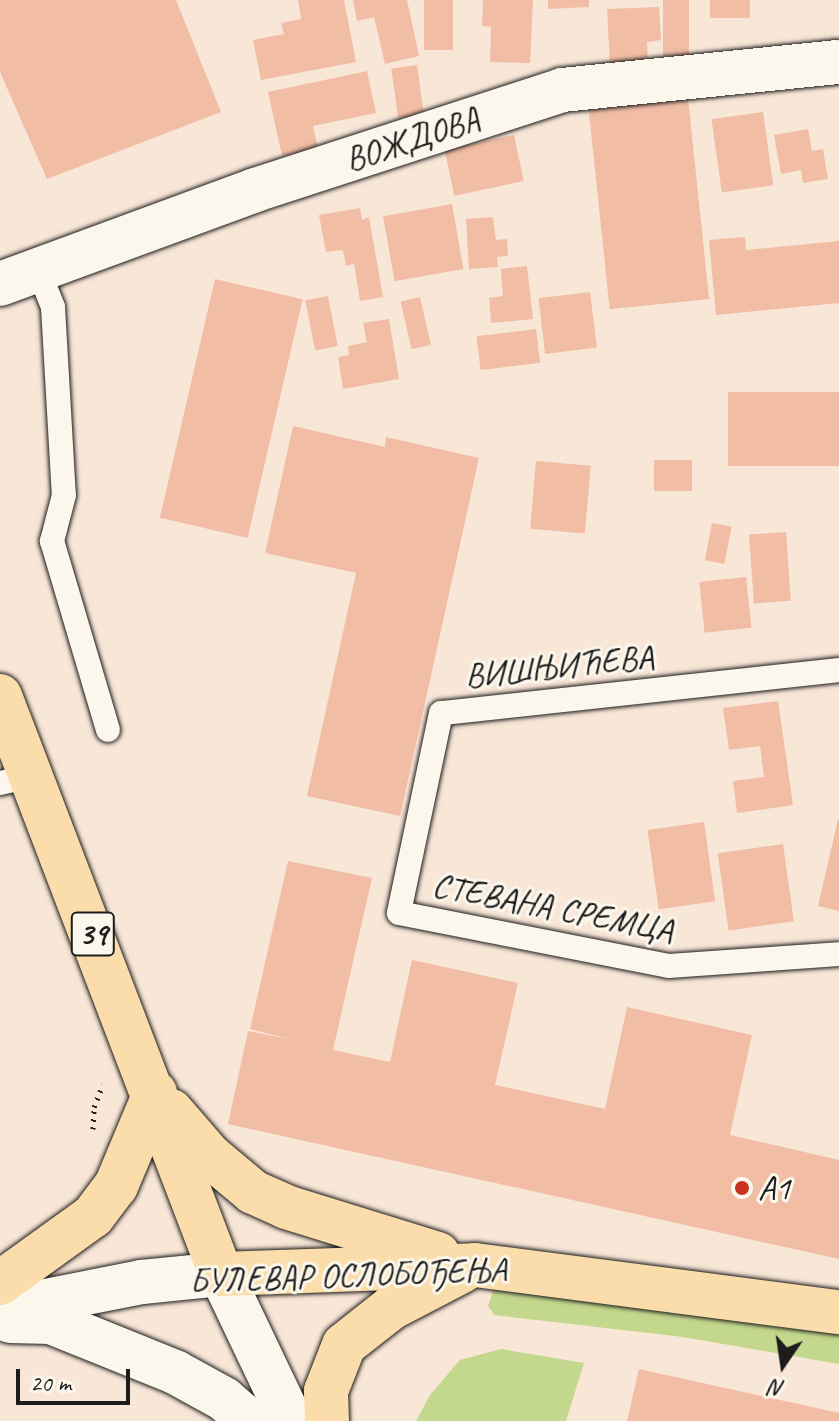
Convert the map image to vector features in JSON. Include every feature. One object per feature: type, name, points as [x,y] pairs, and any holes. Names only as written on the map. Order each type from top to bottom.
[{"type":"main road","name":"39","points":[[0,696],[15,779],[129,1025],[221,1274]]},
{"type":"main road","points":[[0,1283],[93,1216],[116,1186],[155,1093],[210,1156],[253,1192],[286,1207],[475,1265]]},
{"type":"main road","points":[[327,1421],[326,1391],[344,1345],[391,1308],[475,1265]]},
{"type":"main road","name":"БУЛЕВАР ОСЛОБОЂЕЊА","points":[[221,1274],[475,1265],[839,1312]]},
{"type":"street","name":"ВОЖДОВА","points":[[19,277],[255,190],[562,90],[839,62]]},
{"type":"street","name":"БУЛЕВАР ОСЛОБОЂЕЊА","points":[[0,1310],[142,1282],[221,1274]]},
{"type":"street","points":[[221,1274],[291,1421]]},
{"type":"street","points":[[0,1321],[51,1322],[175,1372],[224,1399],[249,1421]]},
{"type":"lane","points":[[19,277],[53,307],[64,495],[52,541],[108,730]]},
{"type":"lane","name":"ВИШЊИЋЕВА","points":[[399,913],[441,713],[839,670]]},
{"type":"lane","name":"СТЕВАНА СРЕМЦА","points":[[399,913],[669,966],[839,954]]},
{"type":"path","points":[[93,1135],[94,1107],[129,1025]]},
{"type":"green space","points":[[495,1286],[839,1331],[839,1364],[683,1337],[494,1315],[488,1306]]},
{"type":"green space","points":[[501,1349],[584,1363],[566,1421],[416,1421],[430,1395],[460,1360]]},
{"type":"building","points":[[0,0],[176,0],[221,112],[47,179],[0,72]]},
{"type":"building","points":[[298,0],[344,0],[356,62],[261,80],[253,40],[284,34],[281,23],[301,19]]},
{"type":"building","points":[[353,0],[407,0],[419,56],[385,64],[374,17],[357,21]]},
{"type":"building","points":[[424,0],[453,0],[453,50],[424,50]]},
{"type":"building","points":[[483,0],[533,0],[530,63],[490,62],[491,27],[482,26]]},
{"type":"building","points":[[548,0],[589,0],[589,7],[548,9]]},
{"type":"building","points":[[663,0],[689,0],[689,56],[663,56]]},
{"type":"building","points":[[710,0],[750,0],[750,18],[710,18]]},
{"type":"building","points":[[659,7],[661,40],[647,42],[648,62],[610,65],[607,9]]},
{"type":"building","points":[[417,65],[424,115],[398,118],[391,69]]},
{"type":"building","points":[[367,71],[376,113],[313,126],[318,148],[282,156],[268,92]]},
{"type":"building","points":[[688,98],[709,299],[610,309],[589,108]]},
{"type":"building","points":[[763,112],[773,185],[722,193],[712,119]]},
{"type":"building","points":[[808,129],[812,151],[823,149],[828,179],[803,183],[801,170],[781,174],[774,135]]},
{"type":"building","points":[[514,135],[524,181],[454,196],[445,150]]},
{"type":"building","points":[[452,204],[463,269],[395,281],[383,216]]},
{"type":"building","points":[[360,208],[362,220],[369,217],[383,297],[360,301],[354,264],[346,266],[343,250],[326,252],[319,215]]},
{"type":"building","points":[[493,217],[496,240],[507,239],[508,256],[497,257],[498,267],[469,269],[466,219]]},
{"type":"building","points":[[745,237],[746,250],[839,241],[839,303],[716,315],[709,240]]},
{"type":"building","points":[[527,266],[533,319],[491,323],[489,298],[503,296],[501,269]]},
{"type":"building","points":[[215,279],[303,299],[248,538],[160,518]]},
{"type":"building","points":[[590,292],[597,348],[545,354],[538,298]]},
{"type":"building","points":[[328,296],[338,346],[315,350],[305,300]]},
{"type":"building","points":[[420,297],[431,345],[412,349],[401,301]]},
{"type":"building","points":[[389,319],[399,379],[343,389],[338,357],[349,355],[348,346],[367,342],[363,323]]},
{"type":"building","points":[[536,329],[540,363],[481,370],[476,336]]},
{"type":"building","points":[[728,392],[839,392],[839,466],[728,466]]},
{"type":"building","points":[[293,426],[385,447],[386,437],[479,458],[400,816],[307,796],[356,573],[265,553]]},
{"type":"building","points":[[654,460],[692,460],[692,491],[654,491]]},
{"type":"building","points":[[536,461],[591,466],[585,534],[530,529]]},
{"type":"building","points":[[712,523],[732,527],[724,564],[705,560]]},
{"type":"building","points":[[786,532],[791,601],[754,603],[749,535]]},
{"type":"building","points":[[746,577],[751,628],[705,633],[699,582]]},
{"type":"building","points":[[778,701],[793,805],[737,813],[733,781],[764,777],[760,746],[729,750],[723,708]]},
{"type":"building","points":[[839,820],[839,911],[818,906]]},
{"type":"building","points":[[704,822],[715,901],[659,909],[648,830]]},
{"type":"building","points":[[783,844],[794,921],[728,930],[718,853]]},
{"type":"building","points":[[288,861],[372,878],[333,1050],[390,1062],[412,960],[518,983],[495,1085],[605,1109],[627,1007],[752,1035],[730,1135],[839,1160],[839,1259],[228,1124],[248,1031],[289,1039],[250,1029]]},
{"type":"building","points":[[639,1369],[839,1413],[839,1421],[627,1421]]},
{"type":"place","name":"A1","points":[[742,1188]]}]
